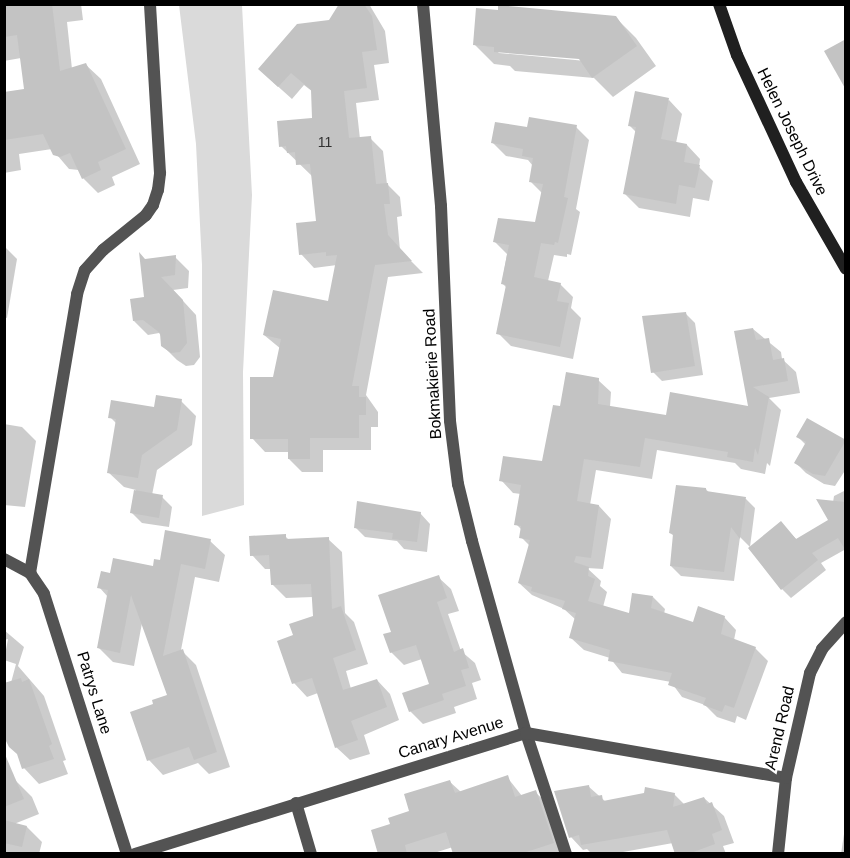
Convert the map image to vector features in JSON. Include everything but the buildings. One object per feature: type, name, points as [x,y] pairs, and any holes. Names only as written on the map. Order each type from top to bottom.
[{"type":"street","points":[[4,559],[30,573],[77,294],[85,270],[103,250],[146,215],[153,205],[158,190],[160,173],[150,4]]},
{"type":"street","name":"Bokmakierie Road","points":[[423,4],[441,206],[450,421],[458,484],[526,733],[566,854]]},
{"type":"street","name":"Helen Joseph Drive","points":[[718,4],[737,55],[795,182],[846,269]]},
{"type":"street","name":"Patrys Lane","points":[[30,573],[44,594],[53,618],[127,854]]},
{"type":"street","name":"Arend Road","points":[[778,854],[786,778],[810,673],[822,649],[846,622]]},
{"type":"street","name":"Canary Avenue","points":[[135,854],[526,733],[786,778]]},
{"type":"street","points":[[296,803],[311,854]]},
{"type":"shaded area","points":[[179,5],[242,5],[252,195],[243,372],[244,505],[202,516],[202,265],[196,144]]}]
